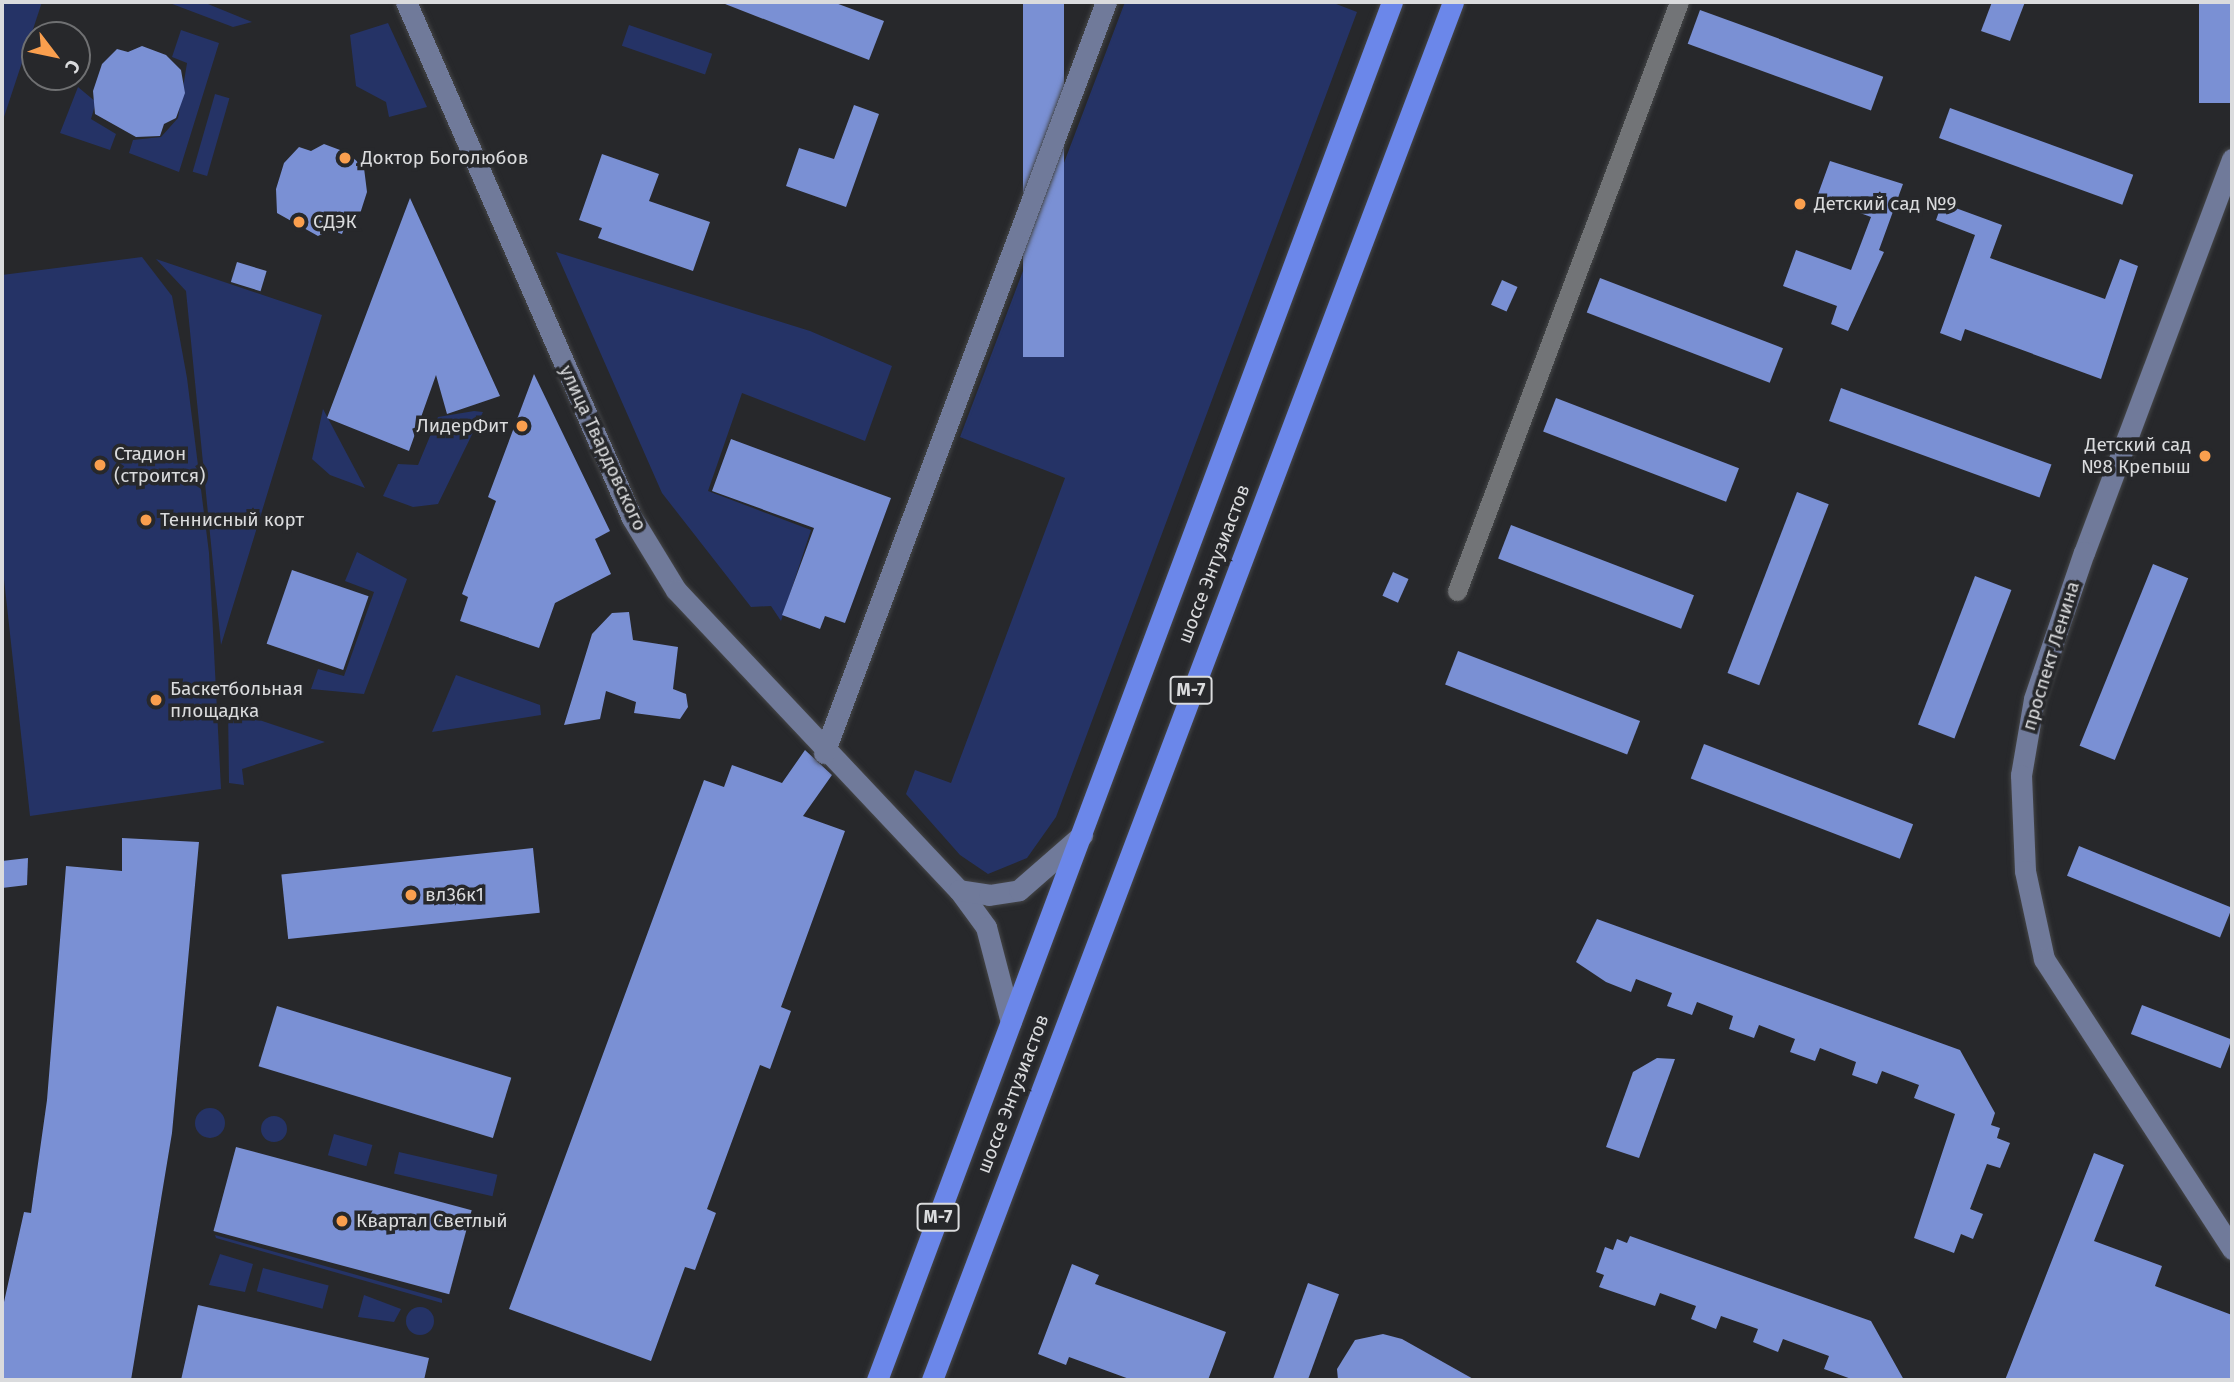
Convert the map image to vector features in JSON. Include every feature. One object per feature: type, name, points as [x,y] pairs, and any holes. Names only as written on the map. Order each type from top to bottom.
[{"type":"highway","name":"шоссе Энтузиастов","points":[[877,1380],[1392,2]]},
{"type":"highway","name":"шоссе Энтузиастов","points":[[932,1380],[1453,2]]},
{"type":"street","name":"улица Твардовского","points":[[406,2],[632,518],[676,590],[824,753],[959,890],[986,928],[1011,1022]]},
{"type":"street","points":[[824,753],[1106,2]]},
{"type":"street","points":[[1457,591],[1679,2]]},
{"type":"street","name":"проспект Ленина","points":[[2232,159],[2034,699],[2021,775],[2021,821],[2044,959],[2232,1249]]},
{"type":"street","points":[[959,890],[989,895],[1019,890],[1083,834]]},
{"type":"shaded area","points":[[2,2],[42,2],[36,21],[21,21],[21,66],[2,123]]},
{"type":"shaded area","points":[[167,2],[203,2],[252,22],[233,27]]},
{"type":"shaded area","points":[[1125,2],[1331,2],[1357,12],[1056,817],[1027,858],[988,874],[960,855],[906,794],[915,770],[951,783],[1065,478],[960,437]]},
{"type":"shaded area","points":[[388,23],[427,107],[389,117],[386,102],[356,86],[350,35]]},
{"type":"shaded area","points":[[629,25],[712,54],[705,74],[622,46]]},
{"type":"shaded area","points":[[181,30],[219,43],[179,172],[129,153],[133,140],[161,137],[178,118],[187,63],[172,57]]},
{"type":"shaded area","points":[[76,91],[83,91],[96,102],[91,119],[116,134],[110,150],[60,133]]},
{"type":"shaded area","points":[[215,94],[229,98],[207,176],[193,172]]},
{"type":"shaded area","points":[[556,252],[810,331],[892,366],[865,441],[742,393],[708,491],[811,530],[781,621],[771,606],[751,607],[662,493]]},
{"type":"shaded area","name":"Стадион (строится)","points":[[142,257],[172,296],[187,378],[209,553],[221,789],[30,816],[2,561],[2,275]]},
{"type":"shaded area","points":[[156,259],[322,315],[221,645],[186,291]]},
{"type":"shaded area","points":[[323,409],[365,488],[330,475],[312,459]]},
{"type":"shaded area","points":[[483,412],[438,504],[413,507],[383,496],[398,464],[418,465],[438,417]]},
{"type":"shaded area","points":[[357,552],[407,579],[364,694],[311,689],[318,669],[344,676],[374,592],[345,581]]},
{"type":"shaded area","points":[[456,675],[540,705],[541,715],[432,732]]},
{"type":"shaded area","points":[[228,706],[241,714],[325,742],[242,769],[244,785],[229,783]]},
{"type":"shaded area","points":[[210,1108],[221,1112],[225,1123],[221,1134],[210,1138],[199,1134],[195,1123],[199,1112]]},
{"type":"shaded area","points":[[274,1116],[283,1120],[287,1129],[283,1138],[274,1142],[265,1138],[261,1129],[265,1120]]},
{"type":"shaded area","points":[[334,1134],[372,1145],[366,1166],[328,1155]]},
{"type":"shaded area","points":[[399,1152],[497,1175],[492,1196],[394,1173]]},
{"type":"shaded area","points":[[215,1235],[442,1299],[442,1303],[216,1238]]},
{"type":"shaded area","points":[[220,1254],[253,1264],[245,1292],[209,1285]]},
{"type":"shaded area","points":[[263,1268],[329,1286],[322,1309],[257,1291]]},
{"type":"shaded area","points":[[364,1295],[401,1309],[394,1322],[358,1317]]},
{"type":"shaded area","points":[[420,1307],[430,1311],[434,1321],[430,1331],[420,1335],[410,1331],[406,1321],[410,1311]]},
{"type":"building","points":[[720,2],[833,2],[884,21],[869,60]]},
{"type":"building","points":[[1023,2],[1064,2],[1064,357],[1023,357]]},
{"type":"building","points":[[1992,2],[2025,2],[2010,41],[1981,31]]},
{"type":"building","points":[[2199,2],[2232,2],[2232,103],[2199,103]]},
{"type":"building","points":[[1700,10],[1883,77],[1871,111],[1688,44]]},
{"type":"building","points":[[142,46],[166,55],[181,70],[185,93],[176,118],[164,124],[160,136],[136,137],[95,114],[93,91],[102,64],[117,49],[128,52]]},
{"type":"building","points":[[854,105],[879,114],[846,207],[786,186],[799,148],[834,159]]},
{"type":"building","points":[[1950,108],[2133,175],[2122,205],[1939,138]]},
{"type":"building","points":[[324,144],[348,153],[364,168],[367,192],[359,217],[346,223],[342,234],[330,230],[318,236],[277,213],[276,189],[284,163],[299,147],[311,151]]},
{"type":"building","points":[[602,154],[659,174],[649,201],[710,222],[693,271],[598,238],[602,228],[579,220]]},
{"type":"building","points":[[1830,161],[1903,184],[1879,250],[1884,252],[1848,331],[1831,324],[1837,306],[1783,286],[1796,250],[1851,270],[1871,217],[1817,197]]},
{"type":"building","points":[[410,198],[500,396],[447,414],[436,375],[409,451],[327,418]]},
{"type":"building","points":[[1942,203],[2002,225],[1990,258],[2105,299],[2120,259],[2138,266],[2101,379],[1965,329],[1961,341],[1940,333],[1975,235],[1936,220]]},
{"type":"building","points":[[237,262],[267,271],[261,291],[231,282]]},
{"type":"building","points":[[1600,278],[1783,348],[1770,383],[1587,313]]},
{"type":"building","points":[[1502,280],[1518,287],[1507,312],[1491,305]]},
{"type":"building","points":[[534,374],[610,531],[595,539],[611,574],[555,603],[539,648],[460,621],[468,597],[462,594],[496,501],[488,497]]},
{"type":"building","points":[[1841,388],[2051,465],[2040,498],[1829,421]]},
{"type":"building","points":[[1556,398],[1739,468],[1726,502],[1543,432]]},
{"type":"building","points":[[731,439],[891,498],[845,623],[825,616],[820,629],[782,615],[814,528],[712,491]]},
{"type":"building","points":[[1797,492],[1829,504],[1759,685],[1727,673]]},
{"type":"building","points":[[1511,525],[1694,595],[1681,629],[1498,559]]},
{"type":"building","points":[[2153,564],[2188,578],[2115,760],[2080,746]]},
{"type":"building","points":[[292,570],[369,596],[343,670],[267,644]]},
{"type":"building","points":[[1393,572],[1409,579],[1398,603],[1382,596]]},
{"type":"building","points":[[1975,576],[2011,590],[1954,738],[1918,724]]},
{"type":"building","points":[[629,612],[633,640],[678,647],[673,689],[686,694],[688,707],[680,719],[634,713],[636,702],[606,691],[600,719],[564,725],[592,634],[612,613]]},
{"type":"building","points":[[1458,651],[1640,721],[1627,754],[1445,685]]},
{"type":"building","points":[[1704,744],[1913,824],[1900,859],[1691,779]]},
{"type":"building","points":[[805,750],[832,775],[803,816],[845,831],[781,1007],[791,1011],[770,1069],[760,1065],[707,1209],[716,1213],[695,1270],[685,1267],[651,1361],[509,1309],[704,780],[724,787],[732,765],[782,783]]},
{"type":"building","points":[[122,838],[199,842],[172,1133],[131,1380],[2,1380],[2,1311],[24,1212],[31,1213],[47,1100],[66,866],[122,871]]},
{"type":"building","points":[[2079,846],[2232,908],[2220,937],[2067,876]]},
{"type":"building","name":"вл36к1","points":[[533,848],[540,913],[288,939],[281,874]]},
{"type":"building","points":[[28,858],[27,885],[2,888],[2,861]]},
{"type":"building","points":[[1597,919],[1960,1050],[1995,1113],[1991,1125],[2000,1128],[1997,1138],[2010,1143],[2000,1168],[1987,1164],[1970,1209],[1983,1214],[1973,1239],[1961,1234],[1954,1253],[1914,1238],[1955,1114],[1914,1098],[1919,1085],[1882,1071],[1877,1084],[1852,1075],[1856,1062],[1820,1048],[1815,1061],[1790,1052],[1795,1039],[1759,1025],[1754,1038],[1729,1029],[1733,1016],[1697,1002],[1692,1015],[1667,1006],[1672,993],[1636,979],[1631,992],[1606,982],[1576,962]]},
{"type":"building","points":[[2142,1005],[2232,1039],[2221,1068],[2131,1034]]},
{"type":"building","points":[[277,1006],[511,1078],[493,1138],[259,1066]]},
{"type":"building","points":[[1657,1058],[1675,1059],[1639,1158],[1606,1147],[1633,1072]]},
{"type":"building","name":"Квартал Светлый","points":[[236,1147],[472,1210],[449,1294],[213,1231]]},
{"type":"building","points":[[2094,1153],[2124,1165],[2094,1241],[2162,1266],[2155,1286],[2232,1315],[2232,1380],[2005,1380]]},
{"type":"building","points":[[1630,1236],[1871,1321],[1904,1380],[1854,1380],[1824,1369],[1829,1356],[1783,1339],[1778,1352],[1753,1342],[1758,1329],[1721,1316],[1716,1329],[1691,1319],[1696,1306],[1660,1293],[1655,1306],[1599,1287],[1604,1275],[1596,1272],[1605,1247],[1613,1250],[1617,1239],[1627,1243]]},
{"type":"building","points":[[1072,1264],[1099,1275],[1095,1284],[1226,1332],[1208,1380],[1132,1380],[1069,1357],[1066,1365],[1038,1354]]},
{"type":"building","points":[[1308,1283],[1339,1294],[1308,1380],[1273,1380]]},
{"type":"building","points":[[198,1305],[429,1358],[424,1380],[181,1380]]},
{"type":"building","points":[[1383,1334],[1402,1339],[1475,1380],[1338,1380],[1337,1369],[1355,1340]]},
{"type":"place","name":"Доктор Боголюбов","points":[[345,158]]},
{"type":"place","name":"Детский сад №9","points":[[1800,204]]},
{"type":"place","name":"СДЭК","points":[[299,222]]},
{"type":"place","name":"ЛидерФит","points":[[522,426]]},
{"type":"place","name":"Детский сад №8 Крепыш","points":[[2205,456]]},
{"type":"place","name":"Стадион (строится)","points":[[100,465]]},
{"type":"place","name":"Теннисный корт","points":[[146,520]]},
{"type":"place","name":"Баскетбольная площадка","points":[[156,700]]},
{"type":"place","name":"вл36к1","points":[[411,895]]},
{"type":"place","name":"Квартал Светлый","points":[[342,1221]]}]
